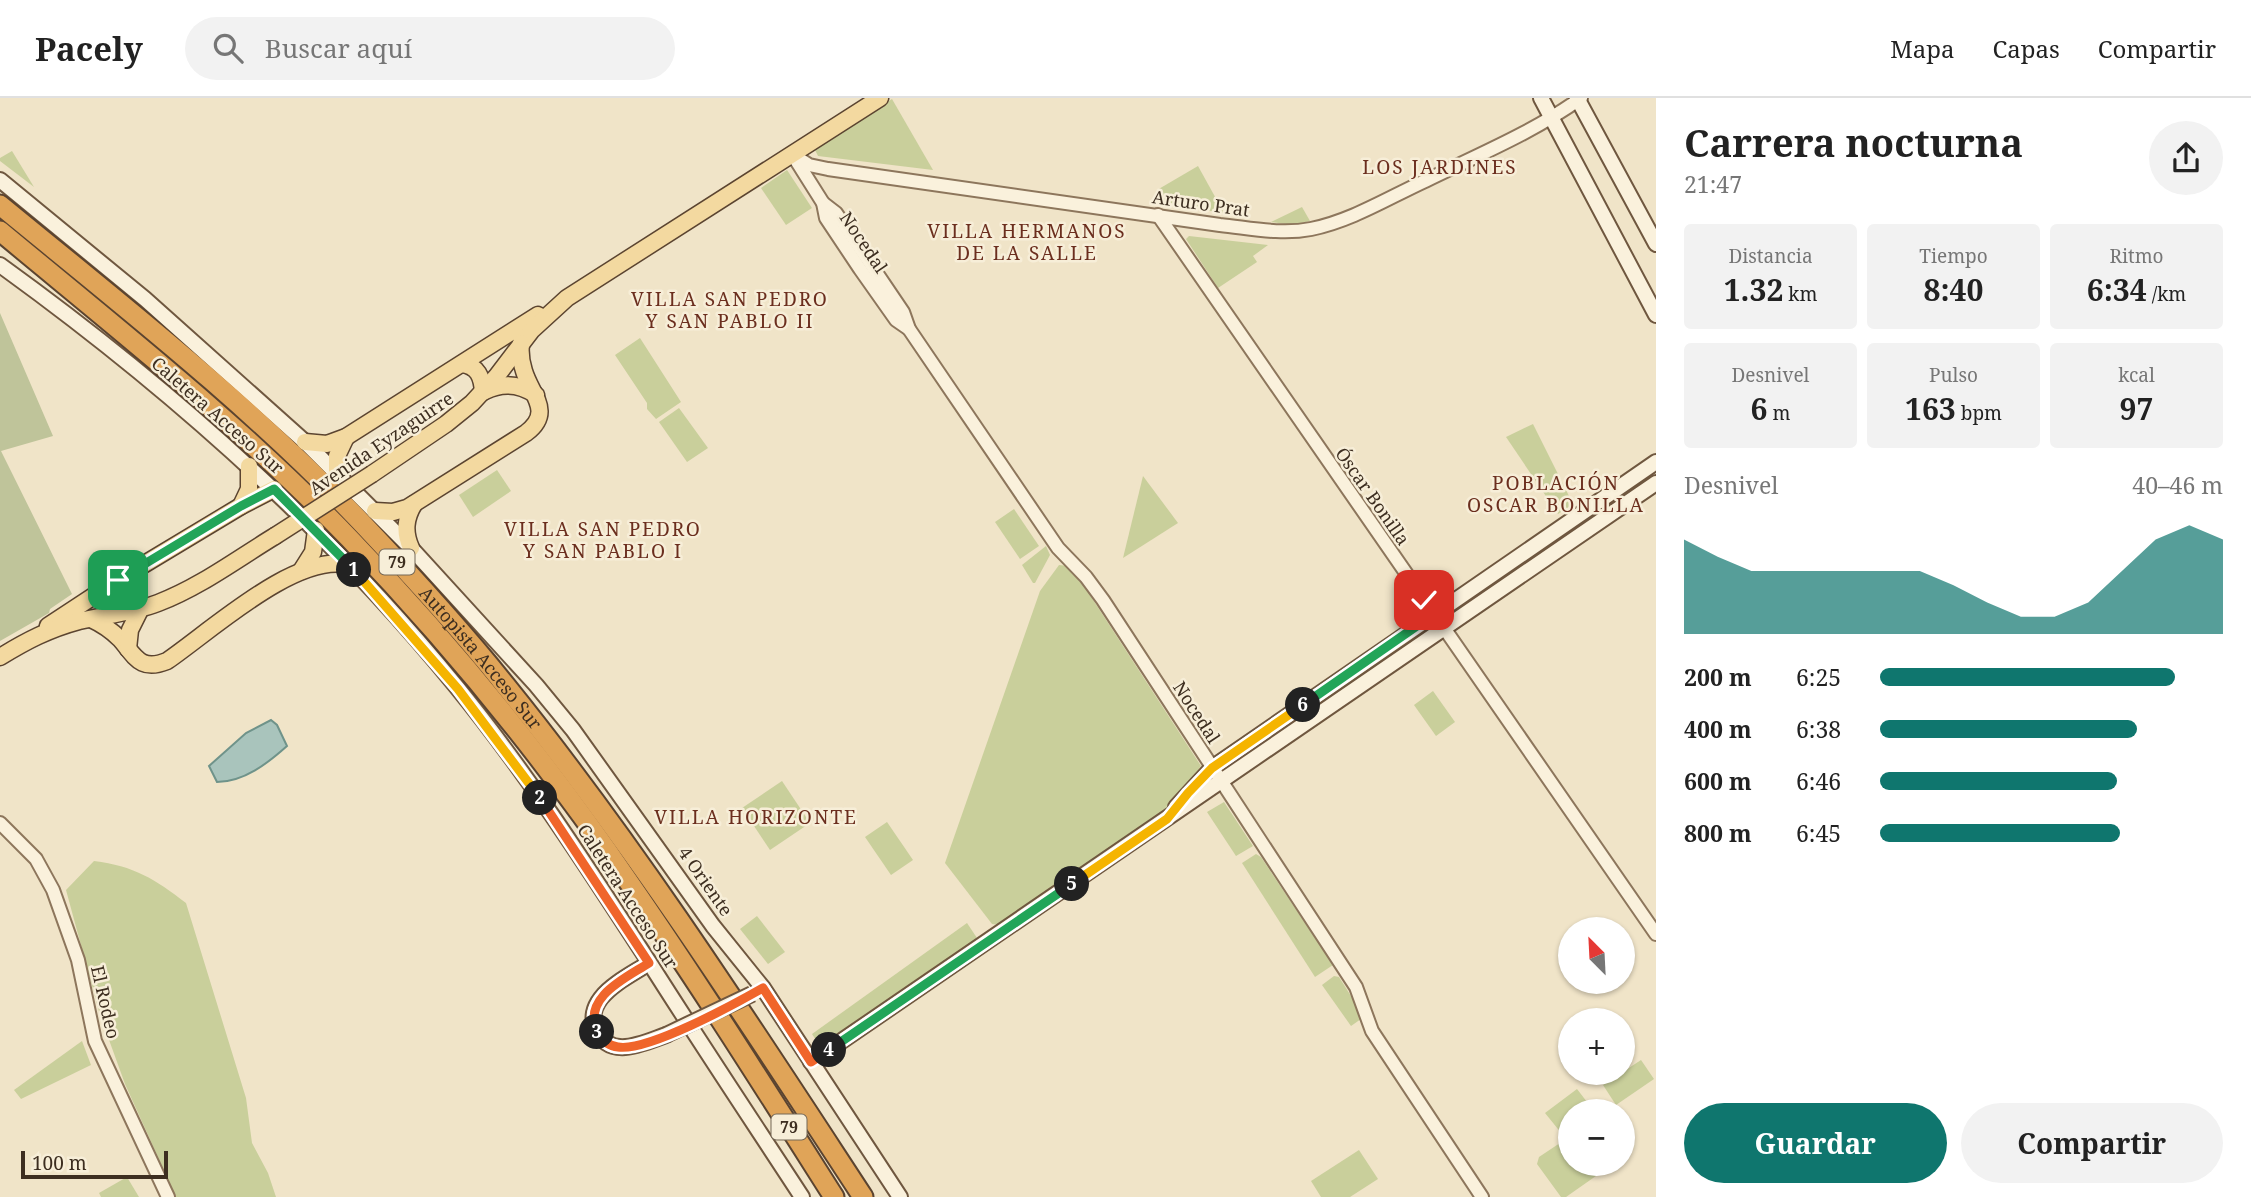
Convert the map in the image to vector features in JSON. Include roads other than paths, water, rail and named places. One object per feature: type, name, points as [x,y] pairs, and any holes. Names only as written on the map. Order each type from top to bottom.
[{"type":"highway","name":"Autopista Acceso Sur","points":[[0,205],[246,412],[357,518],[441,609],[546,737],[659,891],[863,1197]]},
{"type":"highway","name":"Autopista Acceso Sur","points":[[0,231],[171,373],[273,464],[349,539],[449,649],[556,781],[625,876],[834,1197]]},
{"type":"main road","name":"Avenida Eyzaguirre","points":[[0,657],[38,635],[141,608],[186,590],[275,536],[446,424],[483,392],[544,317],[567,298],[880,98]]},
{"type":"main road","points":[[1541,98],[1656,315]]},
{"type":"main road","points":[[1579,99],[1656,244]]},
{"type":"main road","name":"Caletera Acceso Sur","points":[[0,180],[145,299],[305,442],[375,511]]},
{"type":"main road","name":"Caletera Acceso Sur","points":[[0,265],[121,356],[249,466],[316,530],[432,658],[508,754],[584,862],[802,1197]]},
{"type":"main road","points":[[305,442],[327,444],[346,437],[567,298]]},
{"type":"main road","points":[[375,511],[393,512],[414,504],[530,430],[539,416],[539,405],[523,371],[521,343]]},
{"type":"main road","points":[[462,364],[477,370],[483,392],[506,385],[522,387],[536,395]]},
{"type":"main road","points":[[337,474],[337,456],[346,437]]},
{"type":"main road","points":[[1167,819],[1212,768],[1656,462]]},
{"type":"main road","points":[[241,506],[249,489],[249,466]]},
{"type":"main road","points":[[811,1062],[1656,483]]},
{"type":"main road","points":[[38,635],[71,609],[241,506],[274,489]]},
{"type":"main road","points":[[411,548],[406,524],[414,504]]},
{"type":"main road","name":"4 Oriente","points":[[375,511],[573,730],[757,991],[811,1062],[900,1197]]},
{"type":"main road","points":[[301,570],[313,552],[316,530]]},
{"type":"main road","points":[[91,619],[113,633],[134,657],[147,664],[156,664],[167,661],[231,614],[301,570],[329,563],[349,565]]},
{"type":"main road","points":[[128,649],[130,630],[141,608],[131,596],[129,588],[134,572]]},
{"type":"main road","points":[[649,963],[605,993],[594,1011],[594,1025],[604,1041],[621,1048],[634,1046],[666,1035],[757,991]]},
{"type":"street","points":[[1557,98],[1564,110]]},
{"type":"street","name":"Arturo Prat","points":[[792,154],[809,165],[828,169],[1276,231],[1297,231],[1321,226],[1368,208],[1551,119],[1579,99]]},
{"type":"street","name":"Nocedal","points":[[792,154],[823,203],[827,218],[895,320],[909,329],[1058,548],[1103,600],[1356,987],[1372,1031],[1482,1197]]},
{"type":"street","name":"Óscar Bonilla","points":[[1157,215],[1656,934]]},
{"type":"street","name":"El Rodeo","points":[[0,823],[36,859],[53,890],[78,960],[95,1041],[168,1197]]},
{"type":"water","points":[[271,720],[277,725],[287,746],[264,765],[246,775],[217,782],[209,766],[246,733]]},
{"type":"district","name":"LOS JARDINES","points":[[1440,167]]},
{"type":"district","name":"VILLA HERMANOS DE LA SALLE","points":[[1027,242]]},
{"type":"district","name":"VILLA SAN PEDRO Y SAN PABLO II","points":[[730,310]]},
{"type":"district","name":"POBLACIÓN OSCAR BONILLA","points":[[1556,494]]},
{"type":"district","name":"VILLA SAN PEDRO Y SAN PABLO I","points":[[603,540]]},
{"type":"district","name":"VILLA HORIZONTE","points":[[756,817]]}]
